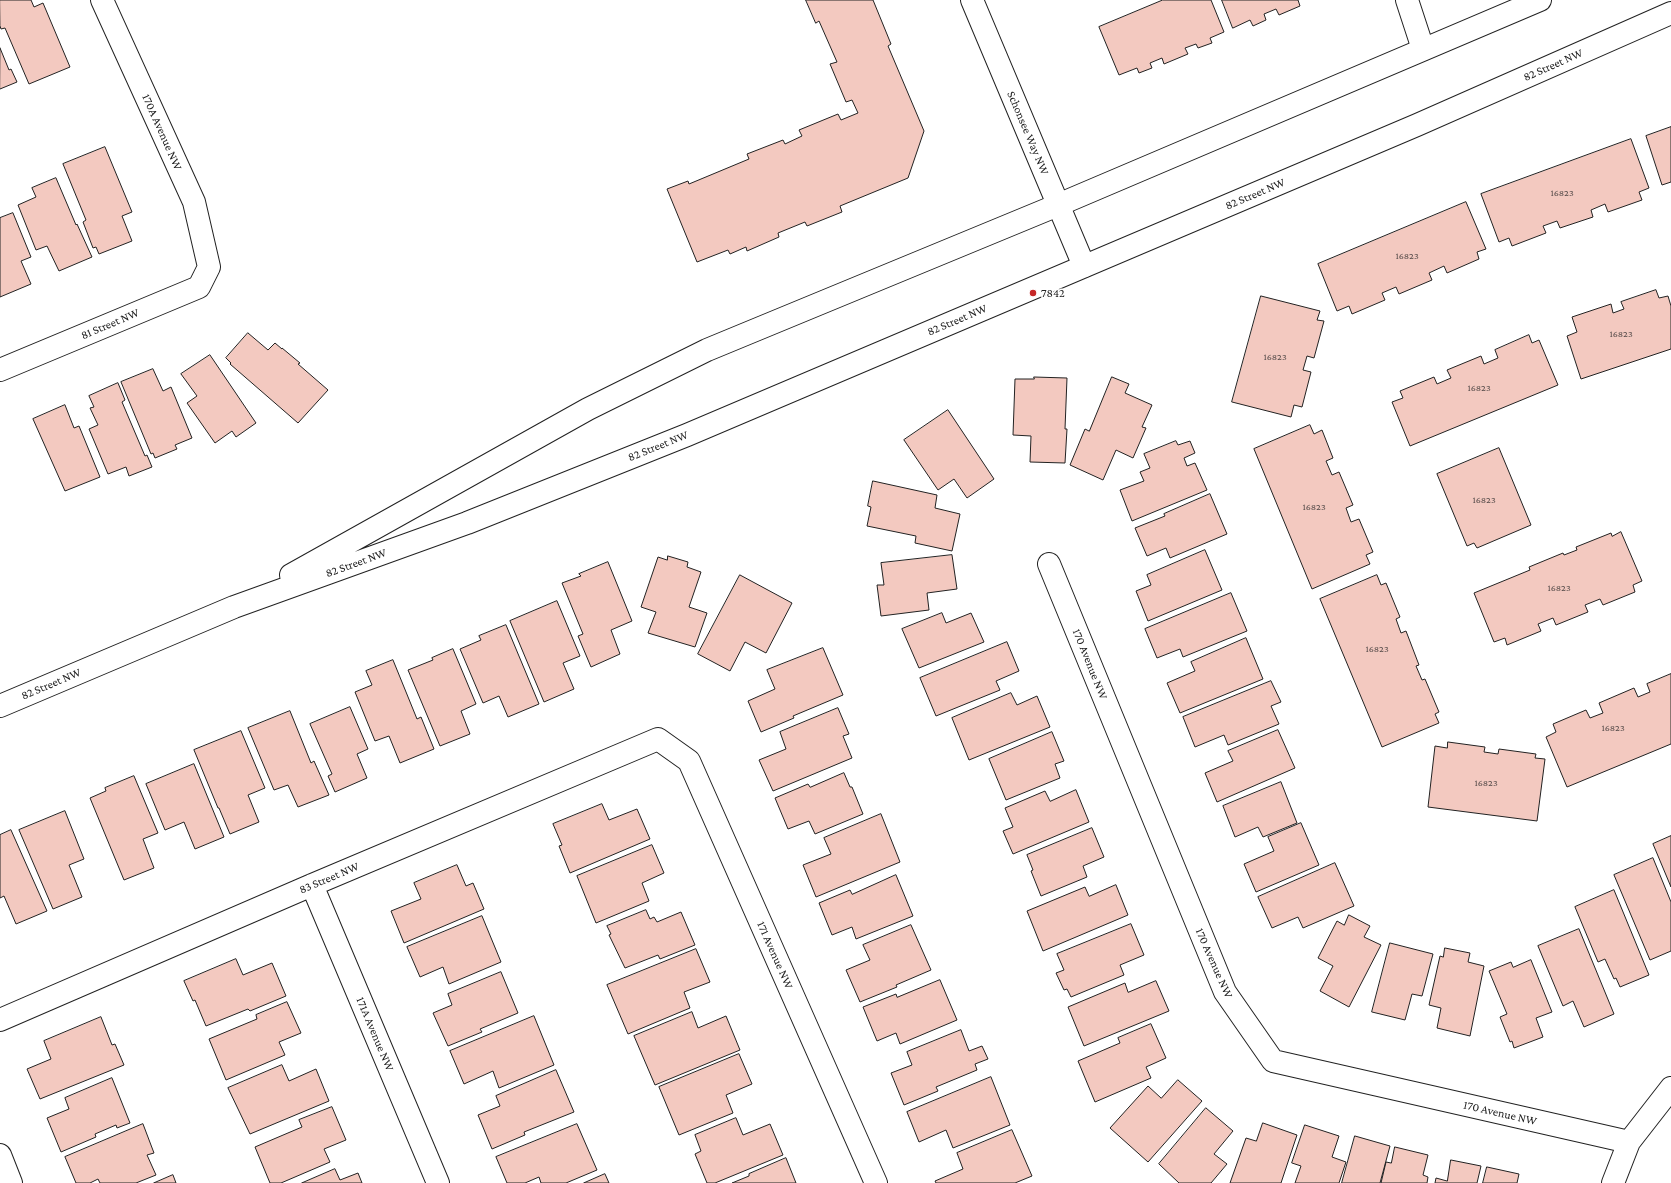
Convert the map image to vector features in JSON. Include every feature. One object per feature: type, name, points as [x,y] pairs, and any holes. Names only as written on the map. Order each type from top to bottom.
[{"type":"street","name":"170A Avenue NW","points":[[102,0],[194,202],[209,267]]},
{"type":"street","name":"Schonsee Way NW","points":[[972,0],[1084,266]]},
{"type":"street","points":[[1407,0],[1423,49]]},
{"type":"street","name":"82 Street NW","points":[[234,607],[588,410],[707,350],[1058,205],[1540,0]]},
{"type":"street","name":"82 Street NW","points":[[0,706],[234,607],[467,523],[665,444],[1417,125],[1671,13]]},
{"type":"street","name":"81 Street NW","points":[[0,370],[199,287],[209,267]]},
{"type":"street","name":"170 Avenue NW","points":[[1049,564],[1225,992],[1273,1061],[1628,1142]]},
{"type":"street","name":"83 Street NW","points":[[0,1020],[312,885],[658,739]]},
{"type":"street","name":"171 Avenue NW","points":[[658,739],[689,761],[876,1183]]},
{"type":"street","name":"171A Avenue NW","points":[[312,885],[438,1183]]},
{"type":"street","points":[[1614,1183],[1628,1142],[1671,1088]]},
{"type":"street","points":[[0,1155],[11,1183]]},
{"type":"building","points":[[0,0],[31,0],[34,7],[43,3],[70,67],[29,84],[5,28],[1,29]]},
{"type":"building","points":[[806,0],[873,0],[891,44],[888,46],[924,131],[908,178],[840,206],[842,212],[807,226],[805,222],[778,233],[779,237],[747,251],[746,247],[730,254],[728,250],[697,262],[667,189],[688,181],[689,184],[749,159],[747,154],[783,140],[785,144],[802,136],[799,130],[838,114],[841,120],[858,113],[852,100],[846,102],[830,64],[837,62],[819,21],[816,23]]},
{"type":"building","points":[[1163,0],[1211,0],[1224,32],[1210,38],[1212,43],[1198,48],[1196,44],[1185,48],[1188,54],[1164,64],[1162,58],[1150,63],[1152,68],[1139,73],[1137,68],[1119,75],[1099,27]]},
{"type":"building","points":[[1222,0],[1298,0],[1300,6],[1279,15],[1276,9],[1264,14],[1266,20],[1253,26],[1250,20],[1233,28]]},
{"type":"building","points":[[0,48],[9,70],[11,69],[17,82],[0,89]]},
{"type":"building","points":[[1671,127],[1671,182],[1662,185],[1646,136]]},
{"type":"building","points":[[1631,139],[1649,188],[1639,192],[1642,200],[1608,212],[1605,204],[1591,210],[1593,217],[1560,228],[1557,221],[1543,226],[1546,233],[1512,246],[1509,238],[1499,242],[1481,194]]},
{"type":"building","points":[[105,147],[132,212],[122,216],[132,241],[99,254],[96,247],[93,248],[83,222],[86,220],[63,164]]},
{"type":"building","points":[[56,178],[76,225],[77,224],[92,257],[59,271],[47,246],[36,250],[18,205],[36,197],[32,188]]},
{"type":"building","points":[[1466,202],[1486,249],[1477,252],[1479,259],[1447,273],[1444,266],[1429,273],[1432,280],[1399,294],[1396,287],[1382,293],[1385,300],[1352,314],[1349,306],[1337,311],[1318,264]]},
{"type":"building","points":[[13,213],[31,257],[21,261],[31,284],[0,297],[0,218]]},
{"type":"building","points":[[1656,290],[1659,298],[1668,296],[1671,306],[1671,349],[1581,379],[1567,336],[1577,332],[1572,317],[1611,304],[1613,313],[1624,309],[1621,302]]},
{"type":"building","points":[[1261,296],[1320,311],[1317,320],[1324,321],[1314,358],[1307,356],[1303,370],[1311,372],[1302,407],[1294,405],[1291,417],[1232,402]]},
{"type":"building","points":[[248,333],[268,350],[275,343],[300,363],[298,364],[328,390],[298,423],[230,364],[231,363],[226,358]]},
{"type":"building","points":[[1529,335],[1532,343],[1539,340],[1558,385],[1410,446],[1392,402],[1403,398],[1400,391],[1434,377],[1437,384],[1451,378],[1447,370],[1481,356],[1484,364],[1498,358],[1495,350]]},
{"type":"building","points":[[210,355],[256,423],[236,437],[232,431],[215,443],[187,403],[197,396],[181,374]]},
{"type":"building","points":[[153,369],[163,391],[171,387],[192,438],[175,445],[177,449],[155,458],[153,453],[151,454],[121,382]]},
{"type":"building","points":[[1034,377],[1067,378],[1065,463],[1030,462],[1031,436],[1013,435],[1015,379],[1034,379]]},
{"type":"building","points":[[1112,377],[1129,384],[1125,393],[1152,405],[1142,427],[1146,428],[1133,458],[1116,450],[1103,480],[1070,465],[1085,429],[1089,431]]},
{"type":"building","points":[[118,383],[125,400],[122,402],[145,456],[147,455],[152,467],[129,476],[126,467],[108,474],[89,429],[98,425],[90,408],[94,407],[89,396]]},
{"type":"building","points":[[65,405],[74,428],[79,426],[100,477],[65,491],[33,419]]},
{"type":"building","points":[[948,410],[994,479],[967,498],[954,479],[938,490],[904,440]]},
{"type":"building","points":[[1310,425],[1314,434],[1322,430],[1333,458],[1326,461],[1332,475],[1339,472],[1353,505],[1346,508],[1351,522],[1359,519],[1373,552],[1366,555],[1370,564],[1312,589],[1254,449]]},
{"type":"building","points":[[1176,441],[1178,445],[1190,441],[1195,453],[1184,458],[1187,466],[1195,463],[1207,490],[1132,521],[1120,490],[1144,481],[1140,472],[1150,468],[1144,454]]},
{"type":"building","points":[[1499,448],[1531,525],[1477,548],[1474,543],[1467,546],[1437,474]]},
{"type":"building","points":[[873,481],[937,495],[935,508],[960,514],[952,551],[915,543],[916,536],[867,526],[871,507],[868,506]]},
{"type":"building","points":[[1210,494],[1227,534],[1170,558],[1166,548],[1147,556],[1135,528],[1165,516],[1164,514]]},
{"type":"building","points":[[1621,532],[1642,581],[1633,585],[1635,592],[1603,605],[1600,599],[1585,605],[1588,612],[1556,625],[1553,618],[1538,624],[1541,631],[1507,645],[1505,638],[1494,642],[1474,593],[1530,570],[1529,567],[1563,553],[1564,555],[1577,550],[1576,547],[1611,533],[1612,536]]},
{"type":"building","points":[[1205,550],[1222,590],[1148,621],[1136,591],[1151,585],[1147,575]]},
{"type":"building","points":[[952,555],[957,589],[927,593],[929,610],[881,616],[877,585],[884,585],[881,563]]},
{"type":"building","points":[[668,556],[688,562],[687,567],[701,572],[689,607],[707,613],[695,647],[648,633],[656,612],[641,607],[658,557],[667,560]]},
{"type":"building","points":[[608,562],[632,621],[611,630],[620,654],[591,667],[578,636],[583,634],[562,583],[581,576],[579,574]]},
{"type":"building","points":[[740,575],[792,603],[766,653],[745,642],[730,671],[698,654]]},
{"type":"building","points":[[1377,575],[1381,585],[1386,583],[1400,617],[1396,619],[1401,633],[1406,631],[1419,665],[1416,666],[1422,680],[1425,679],[1439,712],[1435,714],[1439,723],[1382,747],[1320,599]]},
{"type":"building","points":[[1231,593],[1247,631],[1183,657],[1180,649],[1157,658],[1145,629]]},
{"type":"building","points":[[557,601],[580,656],[563,663],[574,689],[544,702],[510,621]]},
{"type":"building","points":[[942,613],[946,623],[971,613],[984,642],[919,668],[902,629]]},
{"type":"building","points":[[506,625],[539,704],[508,717],[499,696],[483,703],[460,649],[481,640],[479,636]]},
{"type":"building","points":[[1246,638],[1263,679],[1180,713],[1167,683],[1195,671],[1191,662]]},
{"type":"building","points":[[1007,642],[1019,671],[996,681],[1000,690],[936,716],[920,678]]},
{"type":"building","points":[[823,648],[843,695],[793,716],[794,718],[761,732],[748,701],[775,689],[767,670]]},
{"type":"building","points":[[453,649],[476,704],[461,711],[470,734],[440,746],[408,670],[433,660],[432,658]]},
{"type":"building","points":[[393,660],[417,719],[421,717],[434,749],[400,763],[389,736],[375,741],[355,692],[372,685],[366,671]]},
{"type":"building","points":[[1671,674],[1671,744],[1567,787],[1546,737],[1556,732],[1553,724],[1586,710],[1590,718],[1603,713],[1599,703],[1634,688],[1638,697],[1650,692],[1647,684]]},
{"type":"building","points":[[1271,681],[1281,702],[1271,706],[1279,724],[1228,745],[1224,735],[1195,747],[1183,717]]},
{"type":"building","points":[[1011,693],[1017,705],[1037,696],[1050,727],[969,760],[952,718]]},
{"type":"building","points":[[350,707],[368,749],[357,754],[367,778],[335,792],[328,776],[332,774],[310,724]]},
{"type":"building","points":[[838,708],[849,734],[843,736],[852,758],[773,791],[759,760],[786,749],[780,732]]},
{"type":"building","points":[[290,711],[311,763],[314,761],[329,795],[298,807],[288,785],[274,790],[248,728]]},
{"type":"building","points":[[1278,730],[1295,768],[1217,802],[1205,773],[1233,761],[1228,751]]},
{"type":"building","points":[[241,731],[265,788],[248,795],[259,822],[230,834],[194,750]]},
{"type":"building","points":[[1052,732],[1064,761],[1055,764],[1060,778],[1006,800],[989,759]]},
{"type":"building","points":[[1448,742],[1485,747],[1484,752],[1498,754],[1499,749],[1536,754],[1535,758],[1545,759],[1537,821],[1428,807],[1435,746],[1447,748]]},
{"type":"building","points":[[194,764],[224,837],[195,849],[184,822],[165,830],[146,784]]},
{"type":"building","points":[[844,773],[850,787],[852,787],[863,814],[815,834],[809,821],[788,829],[775,798],[808,784],[810,787]]},
{"type":"building","points":[[134,776],[158,833],[143,839],[154,868],[124,880],[90,798],[106,791],[105,788]]},
{"type":"building","points":[[1281,782],[1297,823],[1263,837],[1258,827],[1235,837],[1223,806]]},
{"type":"building","points":[[1076,790],[1089,822],[1013,854],[1003,831],[1013,827],[1005,808],[1045,791],[1050,801]]},
{"type":"building","points":[[602,804],[609,820],[637,809],[650,839],[570,873],[559,846],[562,845],[553,824]]},
{"type":"building","points":[[65,811],[84,859],[69,865],[82,897],[53,909],[19,830]]},
{"type":"building","points":[[881,814],[900,862],[816,897],[803,865],[831,854],[824,838]]},
{"type":"building","points":[[1301,823],[1319,865],[1256,892],[1244,864],[1274,851],[1268,837]]},
{"type":"building","points":[[1092,828],[1104,857],[1083,866],[1087,877],[1041,896],[1031,871],[1033,870],[1027,855]]},
{"type":"building","points":[[11,830],[47,911],[16,924],[4,896],[0,898],[0,835]]},
{"type":"building","points":[[1671,836],[1671,887],[1653,844]]},
{"type":"building","points":[[652,845],[664,873],[642,883],[649,901],[596,923],[577,876]]},
{"type":"building","points":[[1653,858],[1671,902],[1671,951],[1650,960],[1614,875]]},
{"type":"building","points":[[1335,863],[1354,906],[1303,928],[1298,917],[1272,928],[1258,897]]},
{"type":"building","points":[[457,865],[466,886],[473,883],[484,909],[404,943],[391,911],[421,899],[414,883]]},
{"type":"building","points":[[896,875],[913,916],[856,939],[852,927],[832,935],[819,903],[850,890],[852,894]]},
{"type":"building","points":[[1116,885],[1128,915],[1043,951],[1027,911],[1085,887],[1089,896]]},
{"type":"building","points":[[1614,890],[1649,975],[1620,987],[1616,978],[1614,979],[1605,959],[1598,962],[1575,907]]},
{"type":"building","points":[[646,910],[650,919],[654,917],[657,922],[681,912],[695,945],[660,959],[658,955],[625,968],[609,935],[611,934],[607,926]]},
{"type":"building","points":[[1349,915],[1370,926],[1364,937],[1381,945],[1349,1007],[1320,991],[1333,966],[1318,958],[1337,921],[1344,925]]},
{"type":"building","points":[[482,916],[501,962],[449,984],[443,967],[420,977],[407,947]]},
{"type":"building","points":[[1131,924],[1144,955],[1120,965],[1124,975],[1071,997],[1067,989],[1064,990],[1056,973],[1064,970],[1057,954]]},
{"type":"building","points":[[911,925],[931,970],[896,985],[897,987],[860,1002],[846,970],[870,960],[863,945]]},
{"type":"building","points":[[1579,929],[1614,1014],[1584,1027],[1573,1001],[1563,1006],[1538,946]]},
{"type":"building","points":[[1390,943],[1433,954],[1422,996],[1412,994],[1405,1020],[1372,1012]]},
{"type":"building","points":[[1445,948],[1470,953],[1468,962],[1484,966],[1470,1036],[1437,1028],[1441,1008],[1429,1005],[1440,956],[1443,957]]},
{"type":"building","points":[[696,949],[710,982],[684,992],[690,1008],[628,1034],[607,985]]},
{"type":"building","points":[[236,959],[243,975],[272,963],[286,996],[250,1011],[248,1009],[206,1026],[195,1000],[193,1001],[184,981]]},
{"type":"building","points":[[1531,960],[1552,1012],[1536,1018],[1543,1037],[1514,1048],[1500,1017],[1507,1014],[1489,971],[1511,962],[1513,967]]},
{"type":"building","points":[[501,972],[518,1013],[480,1029],[482,1032],[448,1046],[433,1013],[452,1005],[448,994]]},
{"type":"building","points":[[940,980],[957,1020],[900,1044],[896,1033],[877,1041],[863,1007],[896,994],[897,997]]},
{"type":"building","points":[[1156,981],[1169,1011],[1084,1046],[1068,1007],[1125,983],[1128,992]]},
{"type":"building","points":[[287,1002],[301,1033],[279,1042],[285,1055],[226,1080],[209,1039],[257,1019],[256,1015]]},
{"type":"building","points":[[692,1012],[698,1028],[726,1016],[740,1050],[655,1085],[634,1036]]},
{"type":"building","points":[[534,1016],[554,1065],[499,1088],[493,1071],[464,1084],[450,1051]]},
{"type":"building","points":[[101,1017],[112,1045],[115,1044],[124,1065],[40,1099],[27,1069],[51,1059],[44,1041]]},
{"type":"building","points":[[1151,1024],[1166,1058],[1146,1067],[1151,1078],[1095,1102],[1078,1061],[1120,1043],[1118,1038]]},
{"type":"building","points":[[961,1030],[969,1051],[982,1046],[988,1059],[975,1064],[977,1070],[936,1087],[938,1091],[904,1105],[891,1073],[912,1065],[907,1052]]},
{"type":"building","points":[[739,1054],[752,1084],[726,1095],[733,1113],[679,1135],[659,1087]]},
{"type":"building","points":[[282,1065],[289,1081],[316,1069],[329,1101],[250,1134],[228,1088]]},
{"type":"building","points":[[556,1070],[574,1112],[524,1132],[525,1135],[492,1149],[478,1115],[500,1106],[496,1096]]},
{"type":"building","points":[[991,1077],[1010,1125],[953,1148],[946,1130],[919,1142],[907,1112]]},
{"type":"building","points":[[112,1078],[130,1123],[117,1128],[116,1125],[95,1134],[96,1137],[61,1152],[47,1118],[69,1109],[65,1098]]},
{"type":"building","points":[[1178,1080],[1202,1101],[1148,1162],[1110,1128],[1148,1086],[1161,1098]]},
{"type":"building","points":[[332,1107],[346,1140],[324,1149],[330,1162],[281,1183],[270,1183],[255,1147],[302,1127],[299,1120]]},
{"type":"building","points":[[1206,1108],[1233,1131],[1214,1154],[1227,1164],[1211,1183],[1179,1183],[1159,1164]]},
{"type":"building","points":[[736,1118],[743,1135],[770,1124],[783,1155],[715,1183],[707,1183],[695,1154],[701,1151],[695,1135]]},
{"type":"building","points":[[1263,1123],[1297,1135],[1281,1183],[1230,1183],[1246,1138],[1256,1141]]},
{"type":"building","points":[[143,1124],[154,1153],[147,1155],[156,1175],[136,1183],[100,1183],[98,1179],[90,1183],[76,1183],[65,1157]]},
{"type":"building","points":[[577,1124],[597,1170],[566,1183],[541,1183],[539,1177],[525,1183],[507,1183],[496,1157]]},
{"type":"building","points":[[1305,1125],[1339,1136],[1332,1157],[1346,1162],[1339,1183],[1295,1183],[1301,1166],[1292,1163]]},
{"type":"building","points":[[1012,1130],[1032,1176],[1015,1183],[936,1183],[935,1181],[963,1169],[957,1153]]},
{"type":"building","points":[[1355,1136],[1390,1146],[1380,1183],[1342,1183]]},
{"type":"building","points":[[1395,1147],[1428,1155],[1423,1175],[1428,1177],[1427,1183],[1381,1183],[1386,1162],[1391,1163]]},
{"type":"building","points":[[786,1158],[796,1183],[732,1183],[749,1176],[749,1174]]},
{"type":"building","points":[[1451,1160],[1481,1166],[1477,1183],[1435,1183],[1436,1178],[1447,1181]]},
{"type":"building","points":[[1487,1167],[1519,1174],[1517,1183],[1483,1183]]},
{"type":"building","points":[[335,1169],[340,1180],[358,1173],[362,1183],[302,1183]]},
{"type":"building","points":[[605,1174],[609,1183],[584,1183]]},
{"type":"building","points":[[173,1175],[176,1183],[154,1183]]},
{"type":"place","name":"7842","points":[[1033,293]]}]
